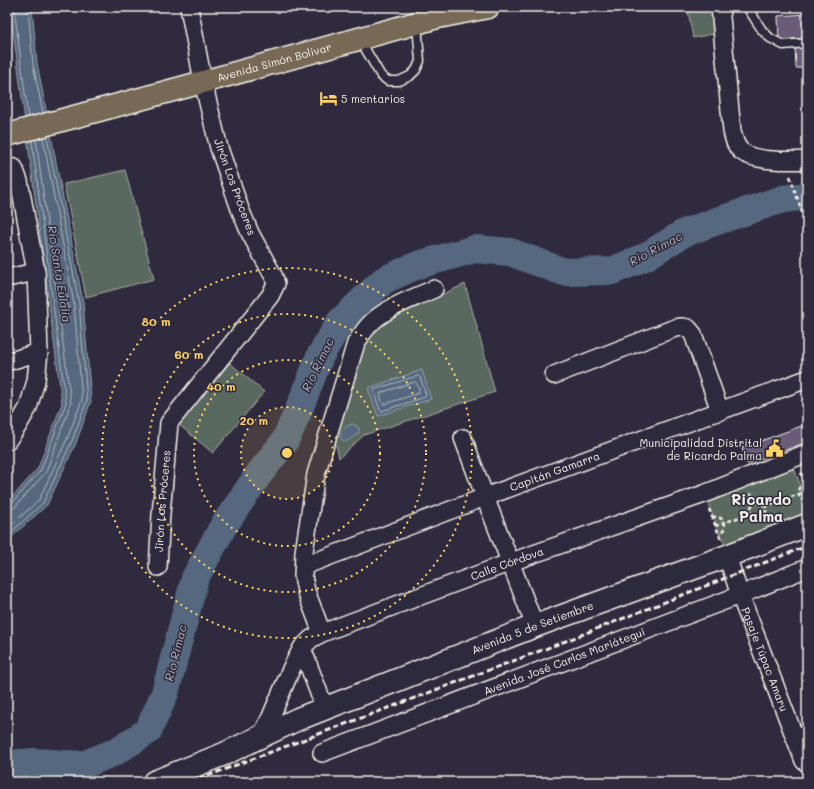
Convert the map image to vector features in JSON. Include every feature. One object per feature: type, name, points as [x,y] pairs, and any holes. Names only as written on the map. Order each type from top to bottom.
[{"type":"highway","name":"Avenida Simón Bolívar","points":[[10,134],[438,17],[488,7]]},
{"type":"street","name":"Jirón Los Próceres","points":[[158,567],[169,423],[270,296],[276,284],[274,276],[250,233],[219,148],[203,82],[189,7]]},
{"type":"street","points":[[720,7],[734,141],[742,152],[749,156],[774,160],[807,160]]},
{"type":"street","points":[[7,167],[14,168],[19,181],[36,272],[39,352],[36,381],[28,408],[7,441]]},
{"type":"street","points":[[7,278],[36,272]]},
{"type":"street","points":[[322,633],[306,591],[303,576],[304,552],[316,474],[356,344],[362,332],[372,321],[392,308],[434,289]]},
{"type":"street","points":[[554,375],[675,328],[688,328],[692,334],[720,411]]},
{"type":"street","points":[[7,362],[39,352]]},
{"type":"street","name":"Capitán Gamarra","points":[[304,566],[484,497],[807,379]]},
{"type":"street","points":[[463,438],[484,497],[535,626]]},
{"type":"street","name":"Calle Córdova","points":[[262,736],[292,667],[302,648],[311,639],[322,633],[510,562],[704,494],[807,453]]},
{"type":"street","name":"Avenida 5 de Setiembre","points":[[262,736],[298,719],[535,626],[807,526]]},
{"type":"street","name":"Pasaje Túpac Amaru","points":[[727,556],[740,595],[804,761]]},
{"type":"street","name":"Avenida José Carlos Mariátegui","points":[[322,753],[740,595],[807,568]]},
{"type":"street","points":[[302,648],[325,709]]},
{"type":"street","points":[[154,782],[224,754],[262,736]]},
{"type":"lane","points":[[747,7],[762,30],[770,38],[783,45],[807,43]]},
{"type":"lane","points":[[359,39],[381,76],[388,80],[399,81],[410,76],[416,70],[420,61],[417,23]]},
{"type":"path","points":[[791,179],[807,227]]},
{"type":"path","points":[[805,482],[799,487],[799,494],[800,499],[807,502]]},
{"type":"path","points":[[765,507],[807,491]]},
{"type":"path","points":[[704,494],[727,556]]},
{"type":"path","points":[[754,504],[762,504],[765,507],[765,515],[762,518],[754,517],[751,513],[751,506],[754,504]]},
{"type":"path","points":[[715,526],[751,513]]},
{"type":"path","points":[[712,518],[719,517],[724,523],[724,530],[722,533],[718,534]]},
{"type":"green space","points":[[714,10],[718,33],[693,38],[688,11]]},
{"type":"green space","points":[[125,170],[154,279],[86,297],[64,184]]},
{"type":"green space","points":[[465,284],[495,392],[364,435],[339,458],[333,431],[365,338],[377,325]]},
{"type":"green space","points":[[230,363],[264,392],[213,453],[178,424]]},
{"type":"green space","points":[[794,468],[807,503],[807,516],[726,548],[707,501]]},
{"type":"water","name":"Río Santa Eulalia","points":[[10,7],[32,7],[37,63],[83,302],[91,401],[76,443],[47,505],[7,541],[7,503],[38,468],[62,403]]},
{"type":"water","points":[[422,370],[431,399],[378,416],[368,388]]},
{"type":"water","points":[[353,424],[358,427],[358,434],[347,441],[342,440],[340,437],[342,430]]},
{"type":"building","points":[[807,14],[807,38],[779,40],[778,16]]},
{"type":"building","points":[[795,47],[807,47],[807,68],[796,68]]},
{"type":"building","points":[[804,425],[807,433],[807,442],[747,464],[742,448]]},
{"type":"waterway","name":"Río Rímac","points":[[7,764],[34,762],[83,765],[115,752],[148,731],[165,693],[195,578],[224,525],[259,474],[285,441],[320,356],[340,322],[384,280],[418,265],[475,249],[510,252],[564,272],[612,271],[645,257],[684,233],[783,199],[807,196]]},
{"type":"railway","points":[[191,782],[553,646],[807,546]]},
{"type":"place","name":"5 mentarios","points":[[328,99]]},
{"type":"place","name":"Municipalidad Distrital de Ricardo Palma","points":[[775,449]]},
{"type":"district","name":"Ricardo Palma","points":[[761,508]]}]
